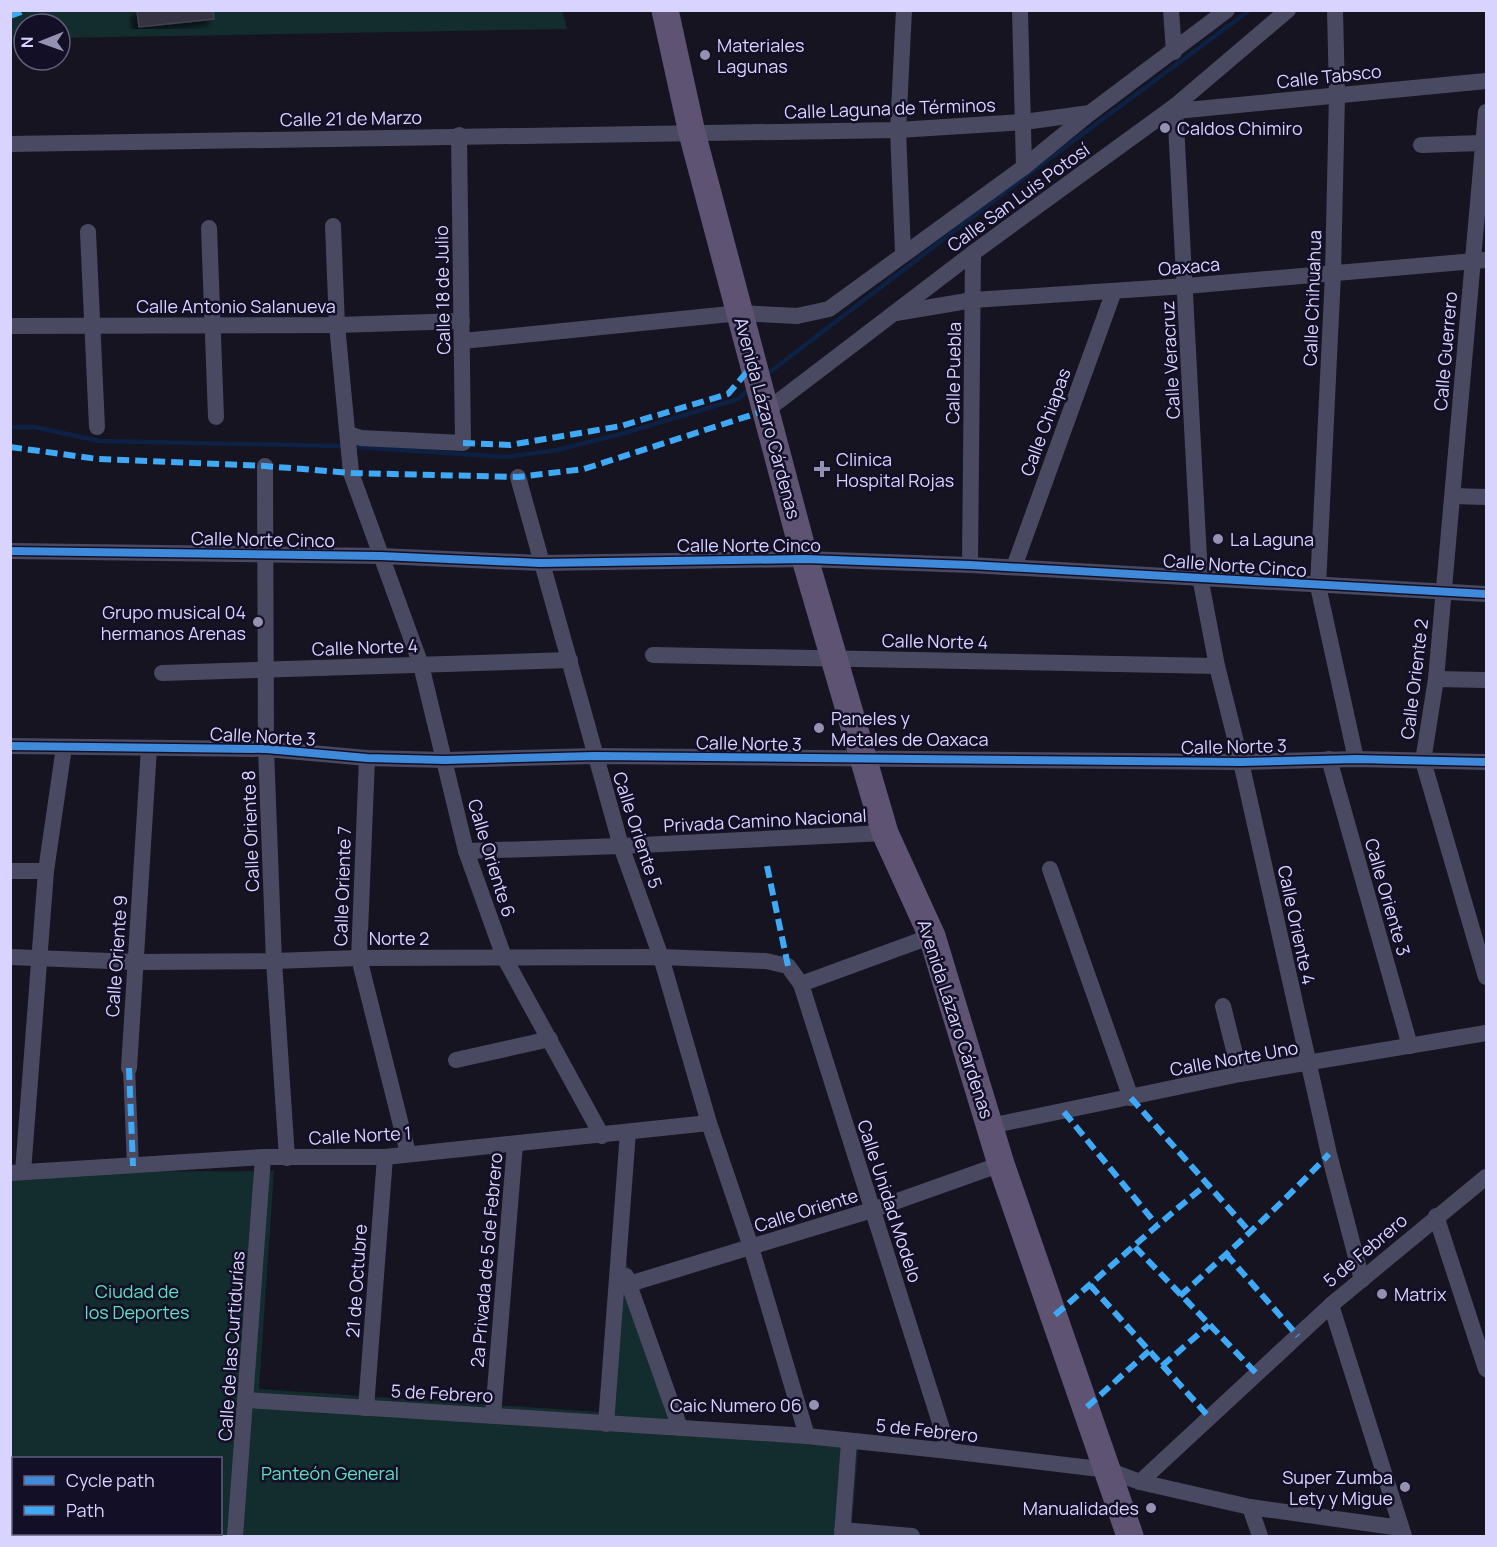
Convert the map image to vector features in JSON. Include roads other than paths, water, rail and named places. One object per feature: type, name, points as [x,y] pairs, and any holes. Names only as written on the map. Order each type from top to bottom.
[{"type":"main road","name":"Avenida Lázaro Cárdenas","points":[[665,10],[692,133],[805,559],[885,833],[932,936],[990,1126],[1130,1536]]},
{"type":"street","points":[[903,252],[898,130],[904,10]]},
{"type":"street","points":[[1020,10],[1024,167]]},
{"type":"street","points":[[1171,10],[1174,51]]},
{"type":"street","name":"Calle San Luis Potosí","points":[[740,314],[797,316],[829,309],[903,252],[1024,167],[1089,112],[1227,10]]},
{"type":"street","name":"Calle San Luis Potosí","points":[[761,391],[894,314],[973,253],[1176,108],[1288,10]]},
{"type":"street","name":"Calle Chihuahua","points":[[1335,10],[1337,94],[1333,274],[1318,586],[1356,759]]},
{"type":"street","name":"Calle Tabsco","points":[[1176,108],[1486,81]]},
{"type":"street","name":"Calle Veracruz","points":[[1176,108],[1200,577]]},
{"type":"street","name":"Calle Laguna de Términos","points":[[692,133],[898,130],[1024,122],[1089,112]]},
{"type":"street","name":"Calle Guerrero","points":[[1444,593],[1479,260],[1482,143],[1486,112]]},
{"type":"street","name":"Calle 21 de Marzo","points":[[10,144],[692,133]]},
{"type":"street","name":"Calle 18 de Julio","points":[[349,437],[463,443],[459,135]]},
{"type":"street","points":[[1421,145],[1482,143]]},
{"type":"street","name":"Calle Oriente 6","points":[[333,226],[337,325],[351,467],[421,665],[466,851],[504,957],[602,1136]]},
{"type":"street","points":[[209,228],[216,417]]},
{"type":"street","points":[[88,232],[97,427]]},
{"type":"street","name":"Calle Puebla","points":[[970,565],[973,253]]},
{"type":"street","name":"Oaxaca","points":[[894,314],[973,300],[1186,286],[1479,260]]},
{"type":"street","name":"Calle Chiapas","points":[[1014,567],[1114,291]]},
{"type":"street","points":[[463,341],[740,314]]},
{"type":"street","name":"Calle Antonio Salanueva","points":[[10,326],[337,325],[462,321]]},
{"type":"street","name":"Calle Oriente 8","points":[[265,466],[266,749],[274,961],[286,1158]]},
{"type":"street","name":"Calle Oriente 5","points":[[518,477],[540,563],[570,660],[594,756],[621,846],[661,957],[709,1123],[751,1247],[807,1436]]},
{"type":"street","points":[[1453,496],[1486,497]]},
{"type":"street","name":"Calle Norte Cinco","points":[[10,551],[381,556],[540,563],[805,559],[1014,567],[1486,594]]},
{"type":"street","name":"Calle Oriente 4","points":[[1200,577],[1217,666],[1241,762],[1308,1064],[1362,1280]]},
{"type":"street","name":"Calle Oriente 2","points":[[1444,593],[1436,679],[1423,761],[1486,977]]},
{"type":"street","name":"Calle Norte 4","points":[[653,655],[1217,666]]},
{"type":"street","name":"Calle Norte 4","points":[[162,674],[570,660]]},
{"type":"street","points":[[1436,679],[1486,680]]},
{"type":"street","name":"Calle Norte 3","points":[[10,746],[266,749],[367,758],[445,760],[594,756],[865,760],[1241,762],[1356,759],[1486,762]]},
{"type":"street","points":[[17,1172],[41,958],[46,871],[64,747]]},
{"type":"street","name":"Calle Oriente 9","points":[[133,1166],[129,1068],[149,748]]},
{"type":"street","name":"Calle Oriente 7","points":[[367,758],[359,958],[408,1153]]},
{"type":"street","name":"Calle Oriente 3","points":[[1329,759],[1410,1046]]},
{"type":"street","name":"Privada Camino Nacional","points":[[466,851],[885,833]]},
{"type":"street","points":[[1050,869],[1131,1098]]},
{"type":"street","points":[[10,871],[46,871]]},
{"type":"street","points":[[801,984],[932,936]]},
{"type":"street","name":"Norte 2","points":[[10,957],[135,962],[359,958],[661,957],[766,961],[788,966]]},
{"type":"street","name":"Calle Unidad Modelo","points":[[788,966],[801,984],[949,1451]]},
{"type":"street","points":[[1223,1006],[1240,1074]]},
{"type":"street","name":"Calle Norte Uno","points":[[990,1126],[1240,1074],[1486,1033]]},
{"type":"street","points":[[456,1060],[550,1039]]},
{"type":"street","name":"Calle Norte 1","points":[[17,1172],[263,1157],[385,1157],[709,1123]]},
{"type":"street","points":[[606,1424],[628,1132]]},
{"type":"street","name":"2a Privada de 5 de Febrero","points":[[493,1415],[515,1144]]},
{"type":"street","name":"Calle de las Curtidurías","points":[[236,1536],[263,1157]]},
{"type":"street","name":"21 de Octubre","points":[[366,1408],[385,1157]]},
{"type":"street","name":"Calle Oriente","points":[[629,1284],[872,1210],[993,1167]]},
{"type":"street","name":"5 de Febrero","points":[[247,1400],[807,1436],[1108,1470],[1140,1482],[1331,1305],[1486,1177]]},
{"type":"street","points":[[1436,1216],[1486,1369]]},
{"type":"street","points":[[619,1260],[680,1428]]},
{"type":"street","points":[[1140,1482],[1250,1507],[1402,1532],[1331,1305]]},
{"type":"street","points":[[849,1442],[844,1534],[912,1536]]},
{"type":"street","points":[[1250,1507],[1260,1536]]},
{"type":"waterway","points":[[766,375],[1030,173],[1250,10]]},
{"type":"waterway","points":[[10,427],[34,427],[100,441],[343,446],[506,457],[557,450],[621,434],[738,399],[751,388]]},
{"type":"place","name":"Materiales Lagunas","points":[[705,55]]},
{"type":"place","name":"Caldos Chimiro","points":[[1165,128]]},
{"type":"place","name":"Clinica Hospital Rojas","points":[[822,469]]},
{"type":"place","name":"La Laguna","points":[[1218,539]]},
{"type":"place","name":"Grupo musical 04 hermanos Arenas","points":[[258,622]]},
{"type":"place","name":"Paneles y Metales de Oaxaca","points":[[819,728]]},
{"type":"place","name":"Matrix","points":[[1382,1294]]},
{"type":"place","name":"Caic Numero 06","points":[[814,1405]]},
{"type":"place","name":"Super Zumba Lety y Migue","points":[[1405,1487]]},
{"type":"place","name":"Manualidades","points":[[1151,1508]]},
{"type":"park label","name":"Ciudad de los Deportes","points":[[137,1301]]},
{"type":"park label","name":"Panteón General","points":[[330,1473]]}]
